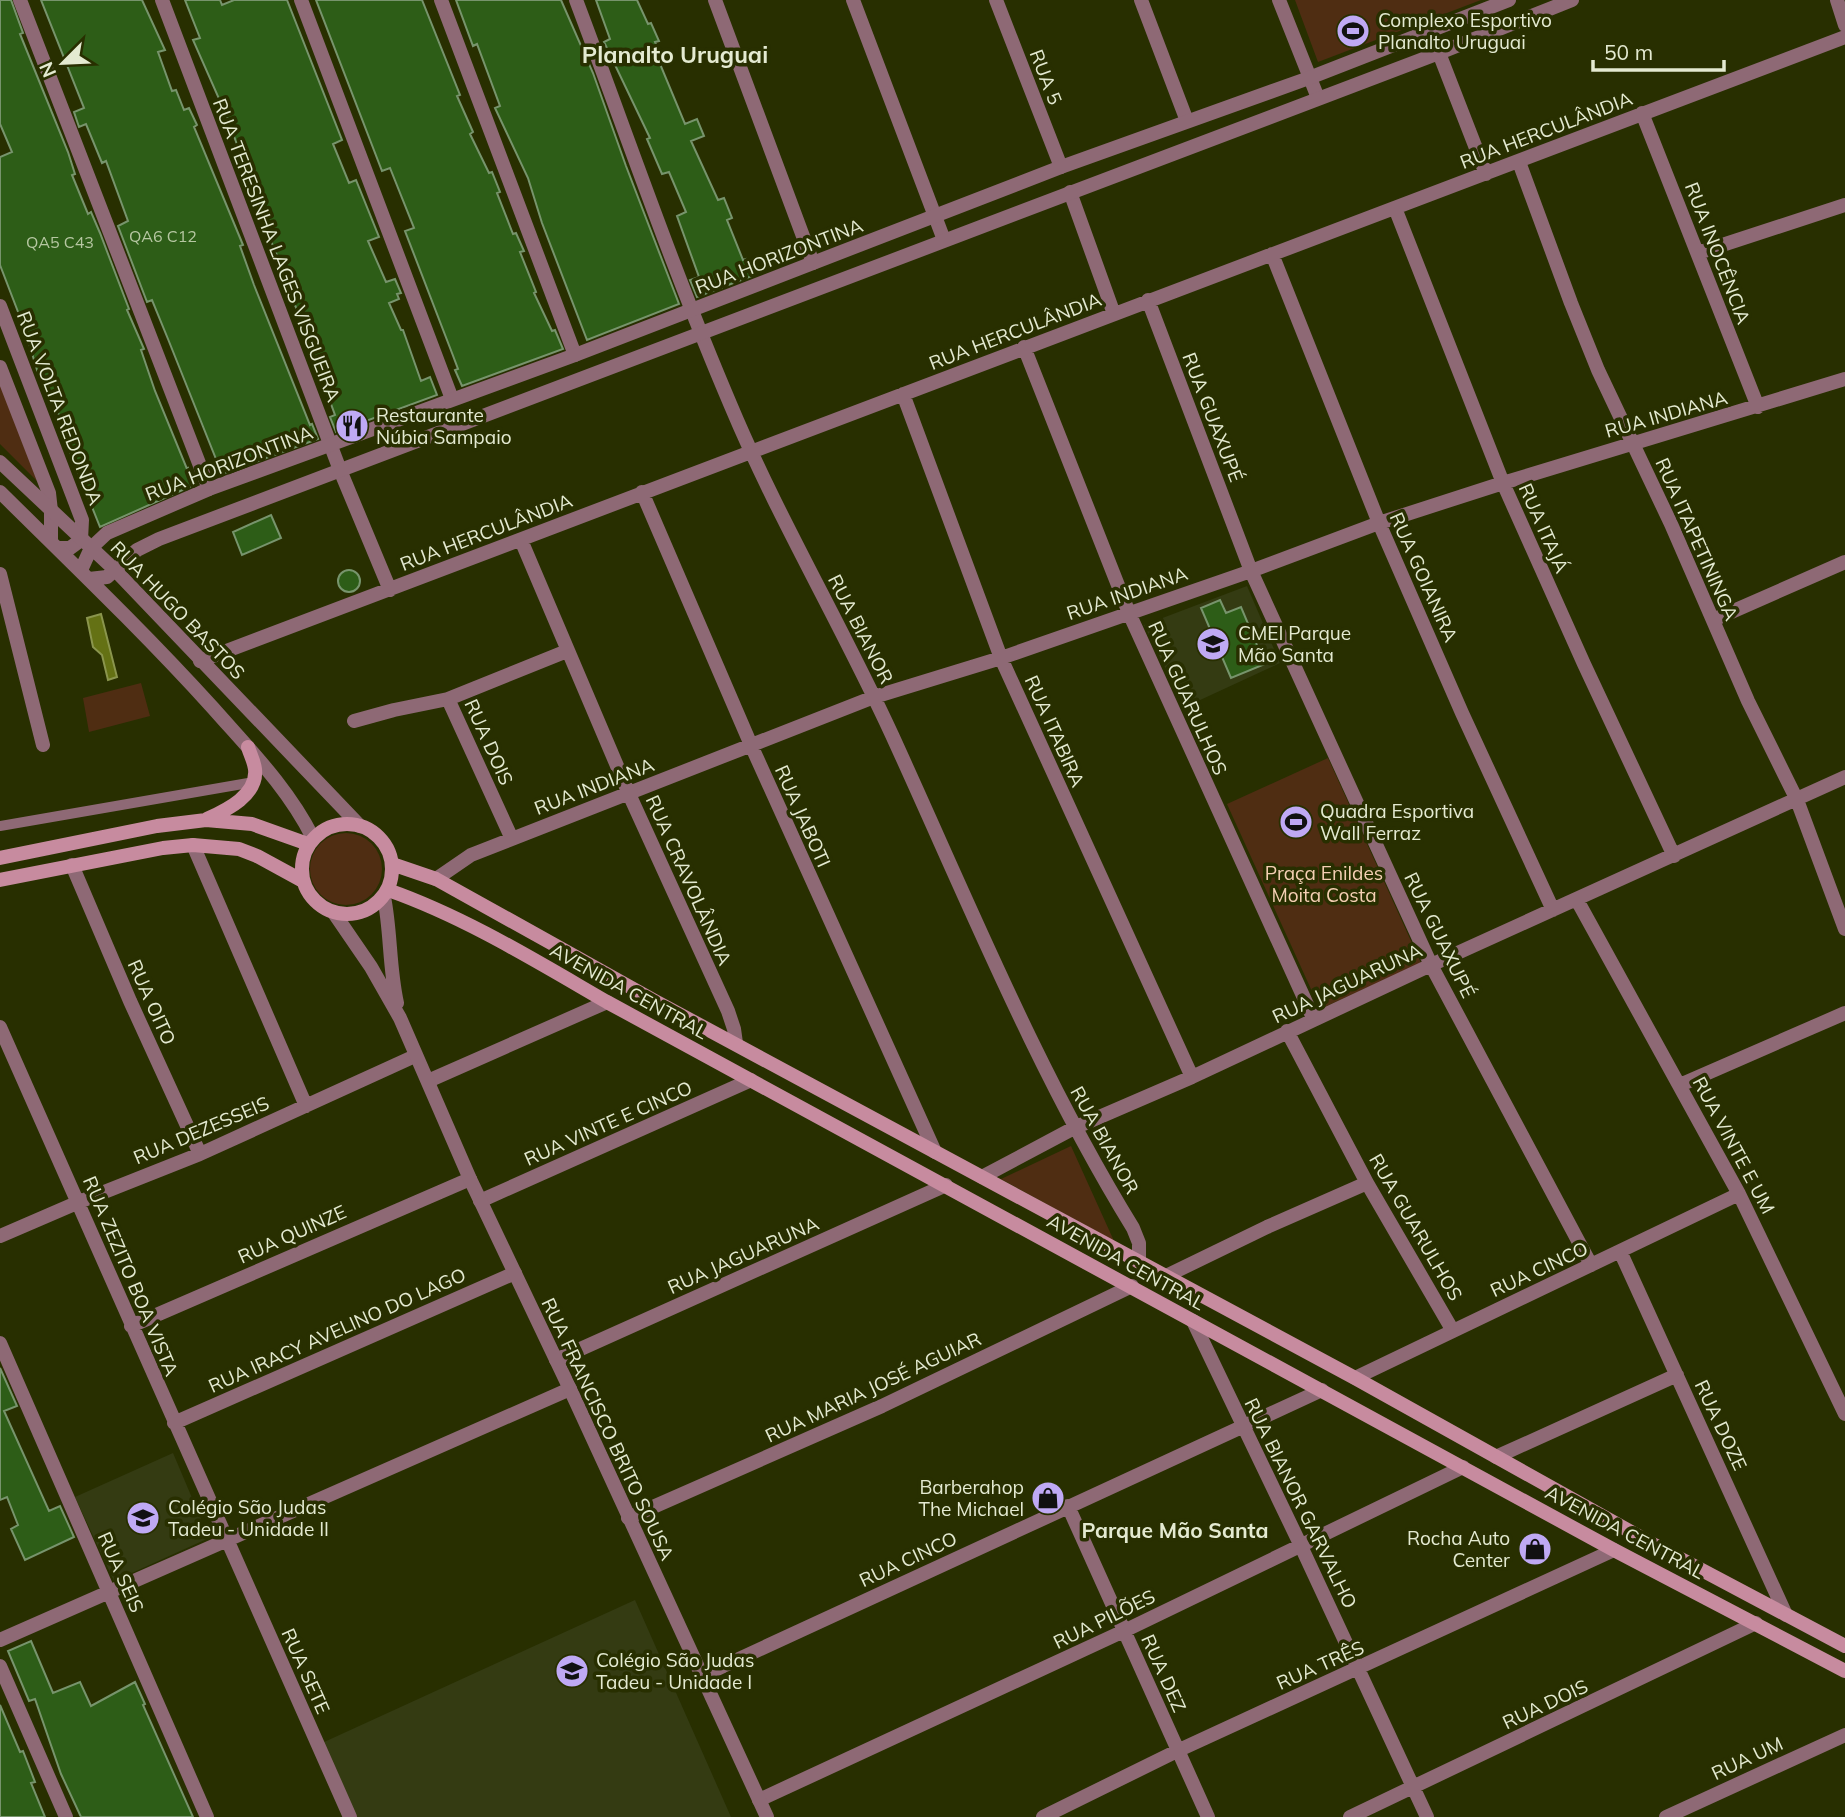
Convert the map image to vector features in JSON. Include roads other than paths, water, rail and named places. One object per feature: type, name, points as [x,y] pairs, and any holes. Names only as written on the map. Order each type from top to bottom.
[{"type":"main road","points":[[206,820],[242,799],[254,782],[255,769],[248,747]]},
{"type":"main road","points":[[0,858],[157,826],[206,820],[252,824],[311,841]]},
{"type":"main road","points":[[335,825],[360,826],[372,831],[382,840],[389,851],[392,876],[386,894],[374,906],[362,913],[334,914],[320,907],[309,895],[301,866],[311,841],[323,830],[335,825]]},
{"type":"main road","points":[[0,880],[163,848],[193,845],[239,849],[303,881]]},
{"type":"main road","name":"AVENIDA CENTRAL","points":[[392,864],[436,879],[655,1001],[1355,1378],[1687,1562],[1845,1646]]},
{"type":"main road","name":"AVENIDA CENTRAL","points":[[386,894],[437,909],[536,961],[644,1023],[1614,1550],[1845,1671]]},
{"type":"main road","points":[[644,1023],[655,1001]]},
{"type":"main road","points":[[1675,1582],[1687,1562]]},
{"type":"street","points":[[20,0],[209,489]]},
{"type":"street","name":"RUA TERESINHA LAGES VISGUEIRA","points":[[162,0],[340,470],[390,590]]},
{"type":"street","points":[[301,0],[452,399]]},
{"type":"street","points":[[441,0],[575,355]]},
{"type":"street","name":"RUA BIANOR","points":[[576,0],[692,310],[751,451],[874,697],[1018,1013],[1074,1128],[1133,1228],[1139,1243],[1139,1262]]},
{"type":"street","points":[[715,0],[813,263]]},
{"type":"street","points":[[853,0],[944,240]]},
{"type":"street","name":"RUA 5","points":[[996,0],[1061,167]]},
{"type":"street","points":[[1141,0],[1187,121]]},
{"type":"street","points":[[1279,0],[1318,98]]},
{"type":"street","name":"RUA HORIZONTINA","points":[[85,575],[86,544],[209,489],[575,355],[1061,167],[1308,78],[1509,0]]},
{"type":"street","points":[[85,575],[107,577],[137,550],[159,539],[1439,53],[1572,0]]},
{"type":"street","points":[[1837,0],[1845,24]]},
{"type":"street","name":"RUA HERCULÂNDIA","points":[[200,661],[1845,37]]},
{"type":"street","points":[[1439,53],[1486,174]]},
{"type":"street","name":"RUA INOCÊNCIA","points":[[1642,113],[1758,407]]},
{"type":"street","name":"RUA ITAPETININGA","points":[[1519,162],[1571,303],[1748,701],[1797,800],[1845,927]]},
{"type":"street","points":[[1070,192],[1114,314]]},
{"type":"street","points":[[1698,253],[1845,205]]},
{"type":"street","name":"RUA ITAJÁ","points":[[1395,208],[1503,483],[1674,856]]},
{"type":"street","name":"RUA GOIANIRA","points":[[1272,254],[1379,523],[1462,713],[1553,910]]},
{"type":"street","name":"RUA GUAXUPÉ","points":[[1148,300],[1251,571],[1431,965],[1591,1265]]},
{"type":"street","name":"RUA VOLTA REDONDA","points":[[0,306],[83,524],[86,544]]},
{"type":"street","name":"RUA GUARULHOS","points":[[1024,347],[1129,613],[1314,1020]]},
{"type":"street","points":[[0,367],[48,493],[54,544]]},
{"type":"street","name":"RUA INDIANA","points":[[436,879],[458,862],[512,839],[874,697],[1001,658],[1251,571],[1379,523],[1845,379]]},
{"type":"street","name":"RUA ITABIRA","points":[[903,394],[1001,658],[1192,1077]]},
{"type":"street","name":"RUA HUGO BASTOS","points":[[0,462],[116,571],[360,826]]},
{"type":"street","points":[[0,492],[178,670],[248,747],[282,786],[311,841]]},
{"type":"street","name":"RUA JABOTI","points":[[642,492],[751,745],[936,1152]]},
{"type":"street","name":"RUA CRAVOLÂNDIA","points":[[521,540],[629,794],[728,1011],[736,1044]]},
{"type":"street","points":[[54,544],[70,548],[86,544]]},
{"type":"street","points":[[1713,620],[1845,562]]},
{"type":"street","points":[[0,574],[6,616],[43,745]]},
{"type":"street","points":[[354,722],[394,710],[448,699],[567,651]]},
{"type":"street","name":"RUA DOIS","points":[[448,699],[512,839]]},
{"type":"street","name":"RUA JAGUARUNA","points":[[982,1177],[1074,1128],[1192,1077],[1431,965],[1845,778]]},
{"type":"street","points":[[193,845],[306,1106]]},
{"type":"street","name":"RUA OITO","points":[[72,866],[200,1154]]},
{"type":"street","points":[[386,894],[391,980],[400,1018]]},
{"type":"street","name":"RUA VINTE E UM","points":[[1577,900],[1739,1194],[1845,1414]]},
{"type":"street","points":[[334,914],[371,967],[400,1018]]},
{"type":"street","points":[[428,1081],[607,1002]]},
{"type":"street","points":[[1680,1085],[1845,1013]]},
{"type":"street","name":"RUA FRANCISCO BRITO SOUSA","points":[[400,1018],[480,1201],[570,1389],[767,1817]]},
{"type":"street","name":"RUA ZEZITO BOA VISTA","points":[[0,1027],[227,1540]]},
{"type":"street","name":"RUA GUARULHOS","points":[[1287,1031],[1367,1183],[1453,1331]]},
{"type":"street","name":"RUA DEZESSEIS","points":[[0,1236],[200,1154],[415,1056]]},
{"type":"street","name":"RUA VINTE E CINCO","points":[[480,1201],[751,1080]]},
{"type":"street","name":"RUA QUINZE","points":[[131,1326],[470,1179]]},
{"type":"street","points":[[1166,1276],[1367,1183]]},
{"type":"street","name":"RUA JAGUARUNA","points":[[556,1360],[946,1185]]},
{"type":"street","name":"RUA CINCO","points":[[1355,1378],[1739,1194]]},
{"type":"street","name":"RUA DOZE","points":[[1620,1251],[1786,1615]]},
{"type":"street","name":"RUA IRACY AVELINO DO LAGO","points":[[174,1423],[515,1273]]},
{"type":"street","name":"RUA MARIA JOSÉ AGUIAR","points":[[628,1518],[882,1406],[1132,1286]]},
{"type":"street","name":"RUA BIANOR GARVALHO","points":[[1193,1321],[1427,1817]]},
{"type":"street","name":"RUA SEIS","points":[[0,1343],[207,1817]]},
{"type":"street","points":[[1496,1457],[1677,1375]]},
{"type":"street","points":[[0,1640],[570,1389]]},
{"type":"street","name":"RUA CINCO","points":[[702,1676],[1322,1390]]},
{"type":"street","name":"RUA PILÕES","points":[[759,1800],[1125,1631],[1463,1467]]},
{"type":"street","name":"RUA DEZ","points":[[1068,1506],[1208,1817]]},
{"type":"street","name":"RUA SETE","points":[[227,1540],[350,1817]]},
{"type":"street","name":"RUA TRÊS","points":[[1043,1817],[1177,1751],[1614,1550]]},
{"type":"street","name":"RUA DOIS","points":[[1350,1817],[1756,1623]]},
{"type":"street","points":[[0,1666],[66,1817]]},
{"type":"street","name":"RUA UM","points":[[1666,1817],[1845,1735]]},
{"type":"lane","points":[[0,826],[254,782]]},
{"type":"place","name":"Complexo Esportivo Planalto Uruguai","points":[[1353,31]]},
{"type":"place","name":"Restaurante Núbia Sampaio","points":[[352,426]]},
{"type":"place","name":"CMEI Parque Mão Santa","points":[[1213,644]]},
{"type":"place","name":"Quadra Esportiva Wall Ferraz","points":[[1296,822]]},
{"type":"place","name":"Barberahop The Michael","points":[[1048,1498]]},
{"type":"place","name":"Colégio São Judas Tadeu - Unidade II","points":[[143,1518]]},
{"type":"place","name":"Rocha Auto Center","points":[[1535,1549]]},
{"type":"place","name":"Colégio São Judas Tadeu - Unidade I","points":[[572,1671]]},
{"type":"district","name":"Planalto Uruguai","points":[[675,54]]},
{"type":"district","name":"Parque Mão Santa","points":[[1175,1530]]},
{"type":"park label","name":"Praça Enildes Moita Costa","points":[[1324,884]]}]
